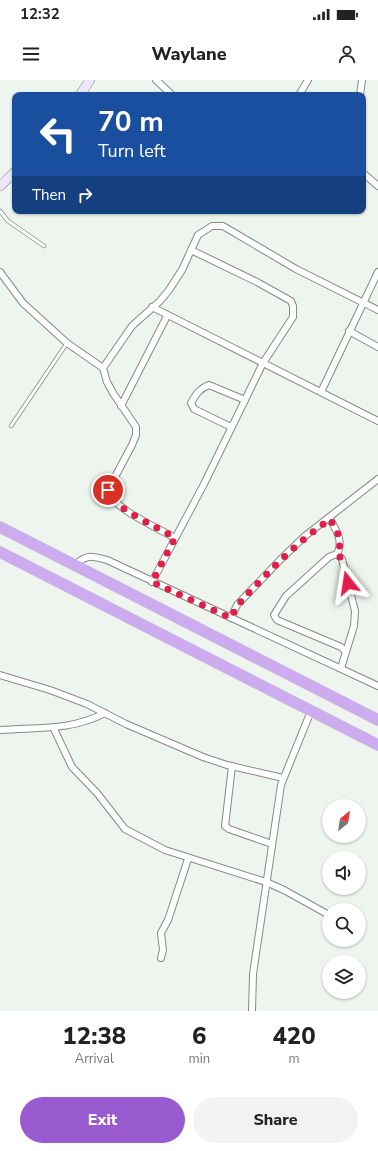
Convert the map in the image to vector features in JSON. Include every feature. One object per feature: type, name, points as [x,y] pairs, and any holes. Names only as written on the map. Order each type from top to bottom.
[{"type":"highway","points":[[0,527],[378,719]]},
{"type":"highway","points":[[0,552],[378,745]]},
{"type":"street","points":[[82,92],[90,80]]},
{"type":"street","points":[[156,80],[169,92]]},
{"type":"street","points":[[301,92],[308,80]]},
{"type":"street","points":[[360,92],[362,80]]},
{"type":"street","points":[[0,186],[12,175]]},
{"type":"street","points":[[366,175],[377,183]]},
{"type":"street","points":[[103,368],[132,326],[169,290],[182,270],[198,235],[204,229],[212,226],[223,226],[296,269],[378,310]]},
{"type":"street","points":[[152,582],[232,428],[263,363],[293,317],[294,306],[291,302],[256,282],[191,250]]},
{"type":"street","points":[[0,272],[23,303],[68,343],[103,368],[107,382],[121,406],[136,427],[136,435],[108,490],[109,496],[124,508],[175,538]]},
{"type":"street","points":[[321,392],[378,272]]},
{"type":"street","points":[[152,307],[167,316],[378,421]]},
{"type":"street","points":[[121,406],[167,316]]},
{"type":"street","points":[[349,331],[378,347]]},
{"type":"street","points":[[232,428],[194,409],[191,403],[200,389],[209,385],[245,400]]},
{"type":"street","points":[[231,618],[236,605],[305,536],[330,519],[377,482]]},
{"type":"street","points":[[330,519],[335,528],[340,544],[337,554]]},
{"type":"street","points":[[337,554],[342,559],[355,611],[354,626],[340,668]]},
{"type":"street","points":[[337,554],[329,557],[286,596],[274,616],[277,620],[341,647],[345,651]]},
{"type":"street","points":[[75,565],[83,557],[91,555],[107,560],[378,686]]},
{"type":"street","points":[[0,675],[65,695],[203,757],[232,766],[283,778]]},
{"type":"street","points":[[252,1011],[253,974],[283,778],[311,711]]},
{"type":"street","points":[[0,730],[29,728],[54,729],[85,721],[105,713]]},
{"type":"street","points":[[54,729],[72,767],[97,794],[125,829],[165,850],[188,859],[266,882],[284,890],[322,911]]},
{"type":"street","points":[[232,766],[225,826],[229,829],[272,844]]},
{"type":"street","points":[[161,958],[163,950],[161,933],[168,920],[188,859]]},
{"type":"lane","points":[[0,211],[8,220],[44,246]]},
{"type":"lane","points":[[11,426],[68,343]]},
{"type":"route","points":[[108,490],[109,496],[118,504],[175,538],[152,582],[231,618],[236,605],[280,560],[305,536],[330,519],[339,537],[340,549],[337,554],[342,559],[348,583]]}]
